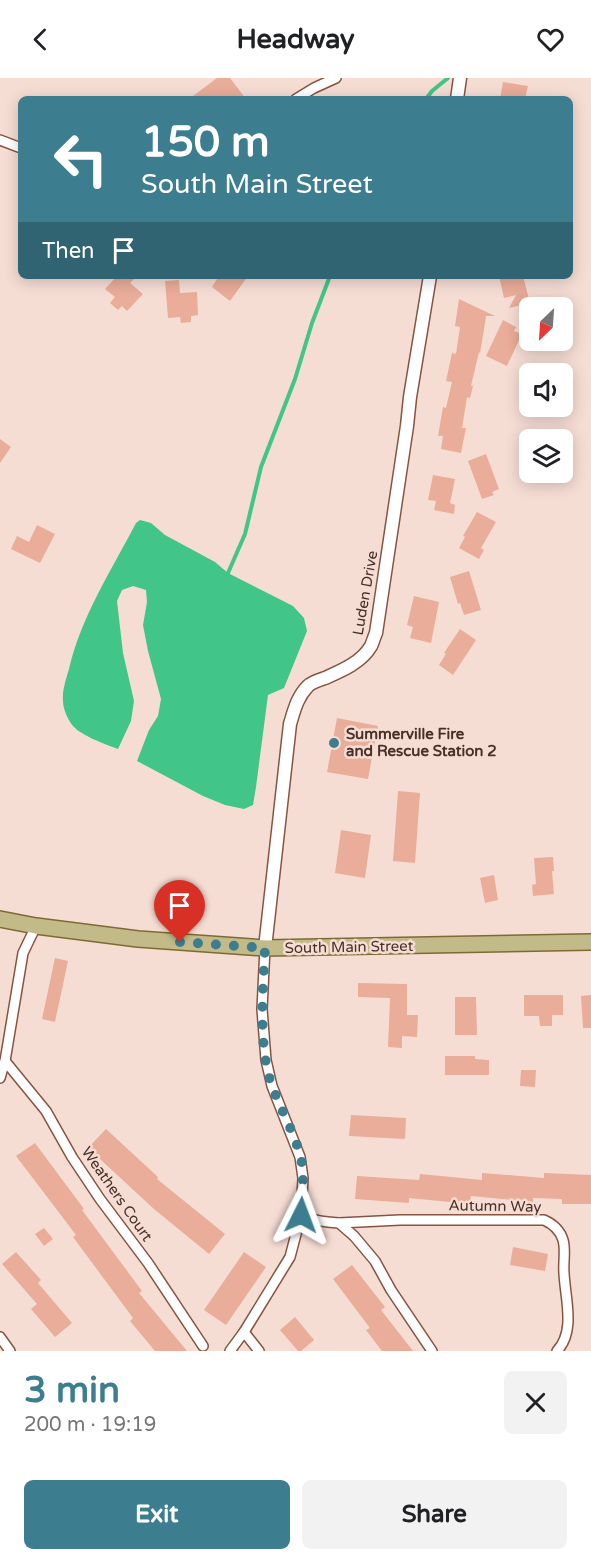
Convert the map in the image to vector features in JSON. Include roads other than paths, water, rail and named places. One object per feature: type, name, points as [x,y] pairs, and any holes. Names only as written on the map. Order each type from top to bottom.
[{"type":"main road","name":"South Main Street","points":[[0,919],[138,939],[265,948],[591,942]]},
{"type":"street","points":[[301,96],[336,78]]},
{"type":"street","points":[[457,96],[460,78]]},
{"type":"street","points":[[0,140],[18,147]]},
{"type":"street","name":"Luden Drive","points":[[265,948],[290,724],[294,708],[301,694],[310,684],[352,665],[361,657],[370,647],[375,633],[430,279]]},
{"type":"street","points":[[0,1078],[23,953],[36,926]]},
{"type":"street","points":[[230,1351],[290,1257],[301,1215],[303,1178],[300,1157],[272,1086],[266,1060],[262,1009],[265,948]]},
{"type":"street","name":"Weathers Court","points":[[4,1061],[46,1111],[72,1157],[100,1199],[148,1263],[203,1346]]},
{"type":"street","name":"Autumn Way","points":[[301,1215],[322,1222],[339,1223],[400,1220],[544,1220],[553,1224],[560,1234],[564,1247],[568,1313],[565,1341],[557,1351]]},
{"type":"street","points":[[339,1223],[354,1236],[375,1261],[432,1351]]},
{"type":"street","points":[[244,1332],[260,1351]]},
{"type":"street","points":[[0,1337],[10,1351]]},
{"type":"waterway","points":[[428,96],[448,78]]},
{"type":"waterway","points":[[228,573],[245,534],[261,467],[295,379],[312,323],[329,279]]},
{"type":"place","name":"Summerville Fire and Rescue Station 2","points":[[334,743]]}]
